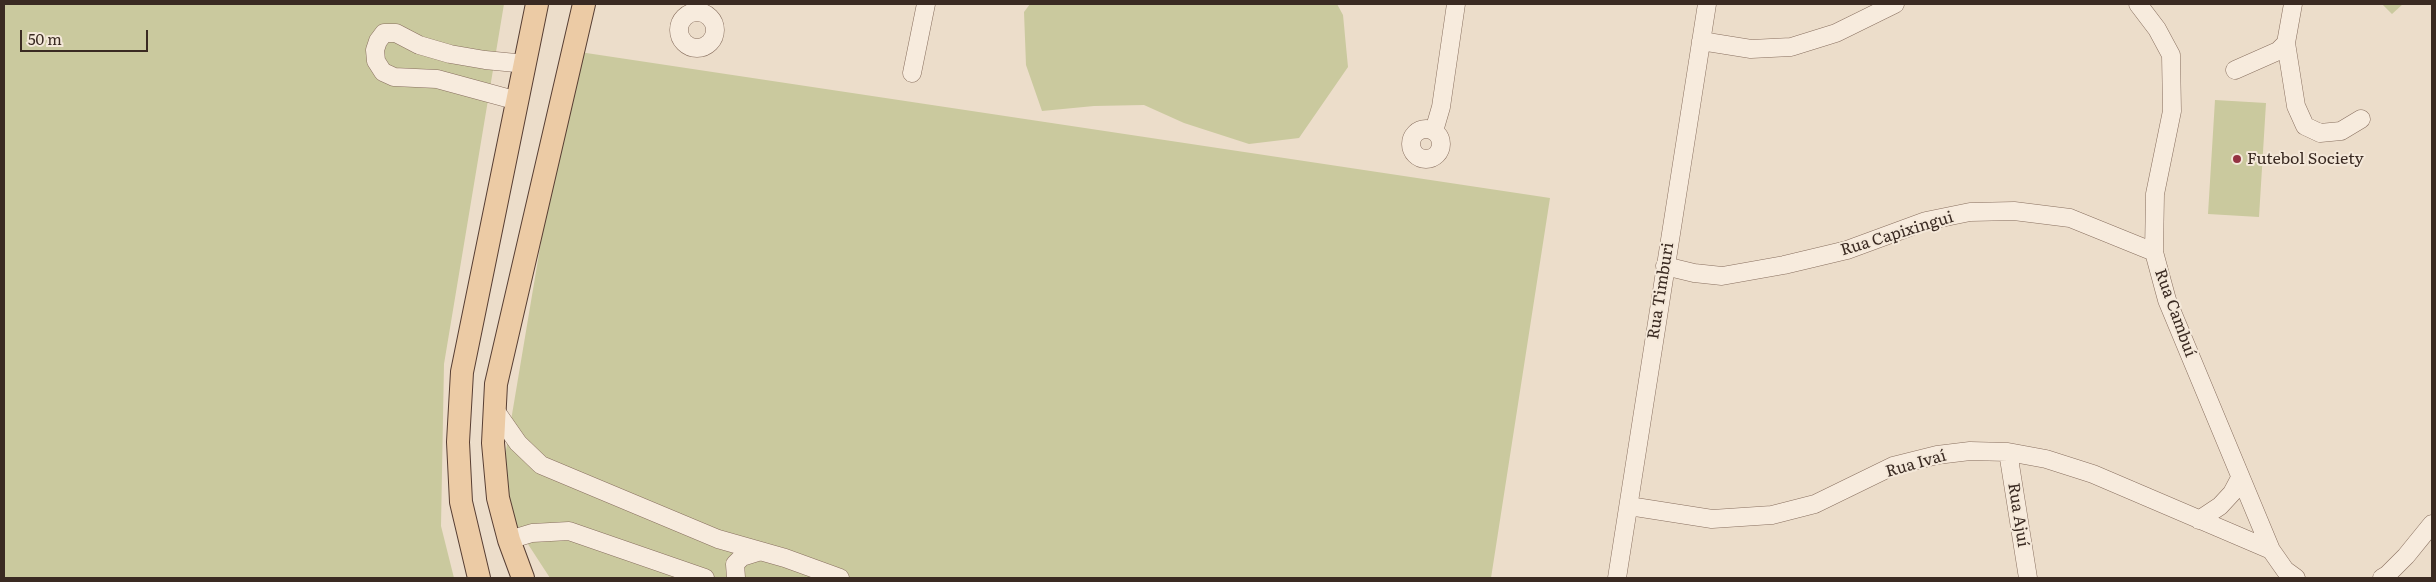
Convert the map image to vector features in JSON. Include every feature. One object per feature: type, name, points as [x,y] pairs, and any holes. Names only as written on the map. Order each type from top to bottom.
[{"type":"main road","points":[[479,578],[461,502],[458,442],[462,372],[537,4]]},
{"type":"main road","points":[[523,578],[509,540],[498,498],[493,443],[496,384],[584,4]]},
{"type":"street","points":[[912,73],[926,4]]},
{"type":"street","points":[[1434,130],[1441,107],[1456,4]]},
{"type":"street","name":"Rua Timburi","points":[[1617,578],[1707,4]]},
{"type":"street","points":[[1701,41],[1752,49],[1791,47],[1836,33],[1895,4]]},
{"type":"street","points":[[2293,4],[2286,43],[2296,106],[2305,126],[2320,133],[2341,131],[2361,119]]},
{"type":"street","name":"Rua Cambuí","points":[[2135,5],[2171,55],[2172,111],[2155,194],[2154,252],[2167,300],[2271,550],[2285,570],[2296,578]]},
{"type":"street","points":[[518,101],[437,79],[394,76],[383,72],[376,61],[375,50],[378,41],[384,33],[396,33],[419,45],[450,54],[526,64]]},
{"type":"street","points":[[2235,70],[2278,51],[2286,43]]},
{"type":"street","name":"Rua Capixingui","points":[[1665,266],[1694,273],[1722,276],[1784,265],[1847,250],[1926,222],[1970,212],[2014,210],[2070,218],[2154,252]]},
{"type":"street","points":[[494,410],[518,443],[541,465],[710,536],[840,578]]},
{"type":"street","name":"Rua Ivaí","points":[[1629,506],[1712,519],[1772,515],[1815,504],[1893,466],[1937,455],[1970,451],[2008,452],[2046,458],[2093,474],[2271,550]]},
{"type":"street","name":"Rua Ajuí","points":[[2008,452],[2028,578]]},
{"type":"street","points":[[2199,520],[2220,506],[2232,493],[2240,478]]},
{"type":"street","points":[[2382,578],[2388,576],[2432,524]]},
{"type":"street","points":[[509,540],[532,533],[569,531],[705,578]]},
{"type":"street","points":[[736,578],[736,564],[742,557],[758,552]]},
{"type":"green space","points":[[4,4],[504,4],[444,364],[441,526],[454,578],[4,578]]},
{"type":"green space","points":[[1030,4],[1337,4],[1343,15],[1348,67],[1299,138],[1249,144],[1184,123],[1144,105],[1094,106],[1042,111],[1026,65],[1024,12]]},
{"type":"green space","points":[[2382,4],[2403,4],[2392,14]]},
{"type":"green space","points":[[573,51],[1550,198],[1491,578],[550,578],[498,498]]},
{"type":"green space","name":"Futebol Society","points":[[2215,100],[2266,103],[2259,217],[2208,214]]},
{"type":"place","name":"Futebol Society","points":[[2237,159]]}]
